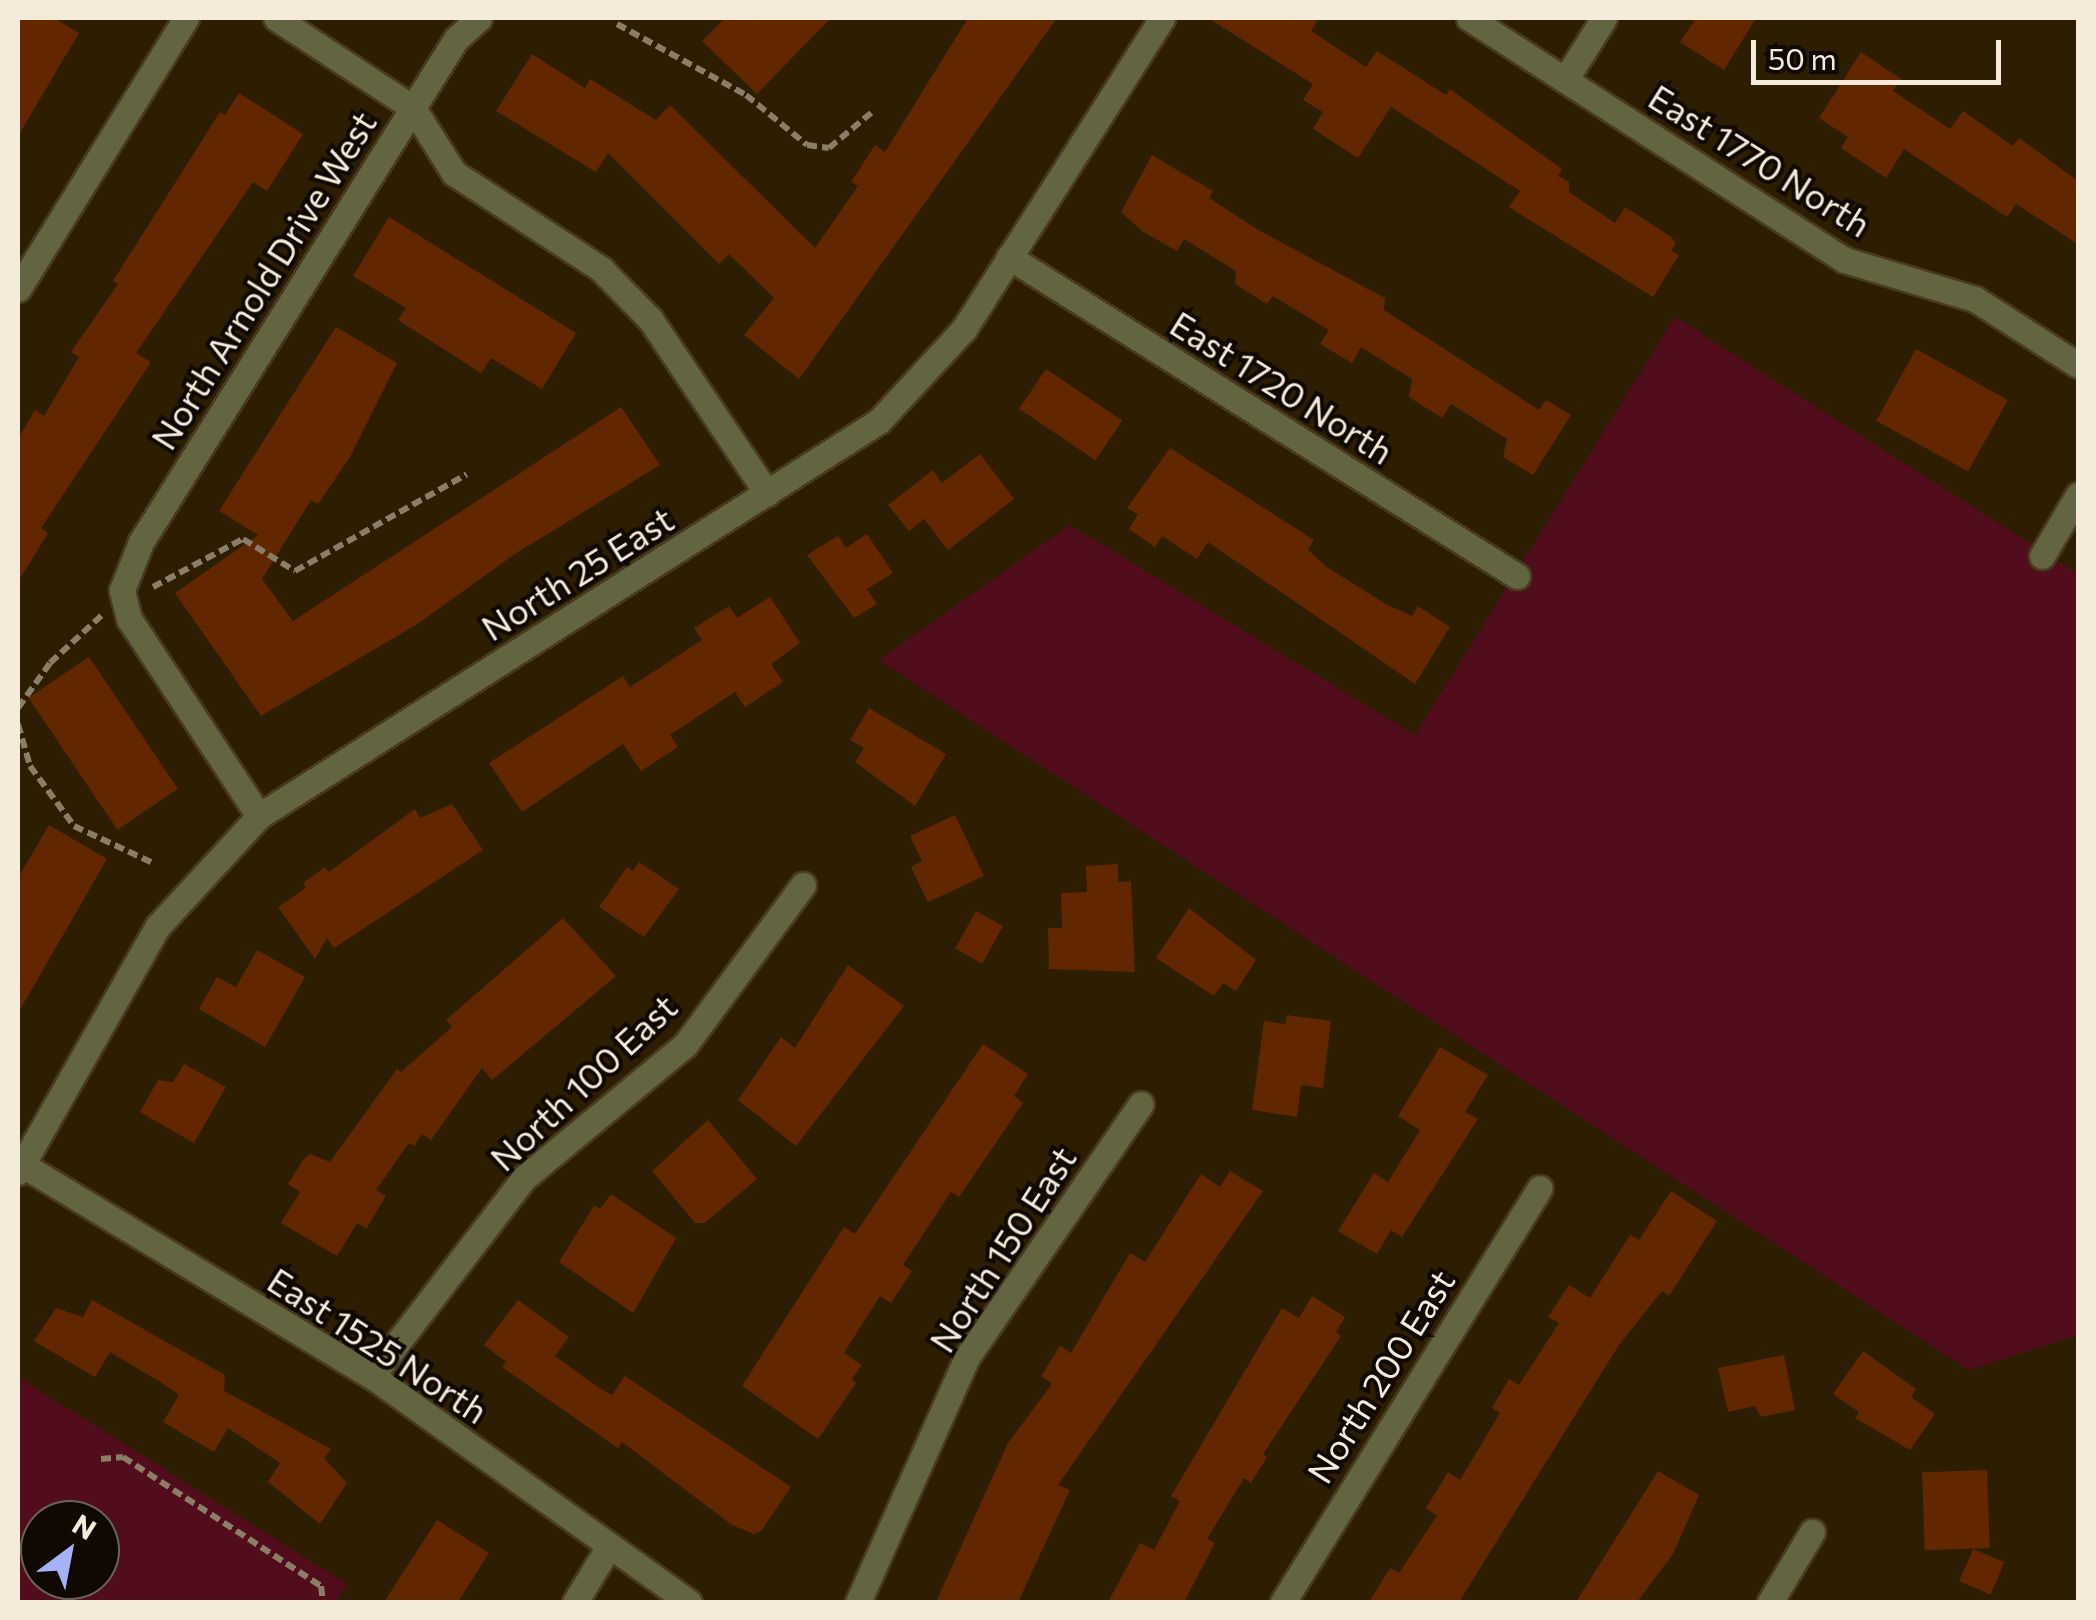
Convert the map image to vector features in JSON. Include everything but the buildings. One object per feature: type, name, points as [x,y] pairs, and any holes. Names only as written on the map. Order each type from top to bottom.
[{"type":"street","points":[[18,289],[186,18]]},
{"type":"street","points":[[276,18],[413,108],[454,173],[600,269],[650,319],[768,493]]},
{"type":"street","name":"North Arnold Drive West","points":[[260,816],[129,620],[122,590],[141,542],[456,39],[479,18]]},
{"type":"street","name":"North 25 East","points":[[19,1166],[158,926],[260,816],[879,422],[964,329],[1162,18]]},
{"type":"street","name":"East 1770 North","points":[[1468,18],[1845,260],[1975,299],[2078,365]]},
{"type":"street","points":[[1565,80],[1604,18]]},
{"type":"street","name":"East 1720 North","points":[[1010,257],[1517,576]]},
{"type":"street","points":[[2042,556],[2078,495]]},
{"type":"street","name":"North 100 East","points":[[372,1376],[524,1178],[685,1045],[803,886]]},
{"type":"street","name":"North 150 East","points":[[858,1602],[967,1357],[1141,1104]]},
{"type":"street","name":"East 1525 North","points":[[19,1166],[372,1376],[608,1548],[689,1602]]},
{"type":"street","name":"North 200 East","points":[[1283,1602],[1540,1188]]},
{"type":"street","points":[[1770,1602],[1812,1532]]},
{"type":"street","points":[[575,1602],[608,1548]]},
{"type":"path","points":[[617,24],[746,96],[806,145],[830,148],[871,114]]},
{"type":"path","points":[[152,588],[243,539],[295,571],[467,474]]},
{"type":"path","points":[[18,708],[50,663],[102,614]]},
{"type":"path","points":[[18,724],[30,766],[74,826],[155,864]]},
{"type":"path","points":[[101,1460],[123,1457],[321,1586],[323,1602]]},
{"type":"shaded area","points":[[1675,317],[2078,574],[2078,1335],[1969,1370],[879,660],[1070,525],[1415,735]]},
{"type":"shaded area","points":[[18,1377],[347,1584],[336,1602],[18,1602]]}]
